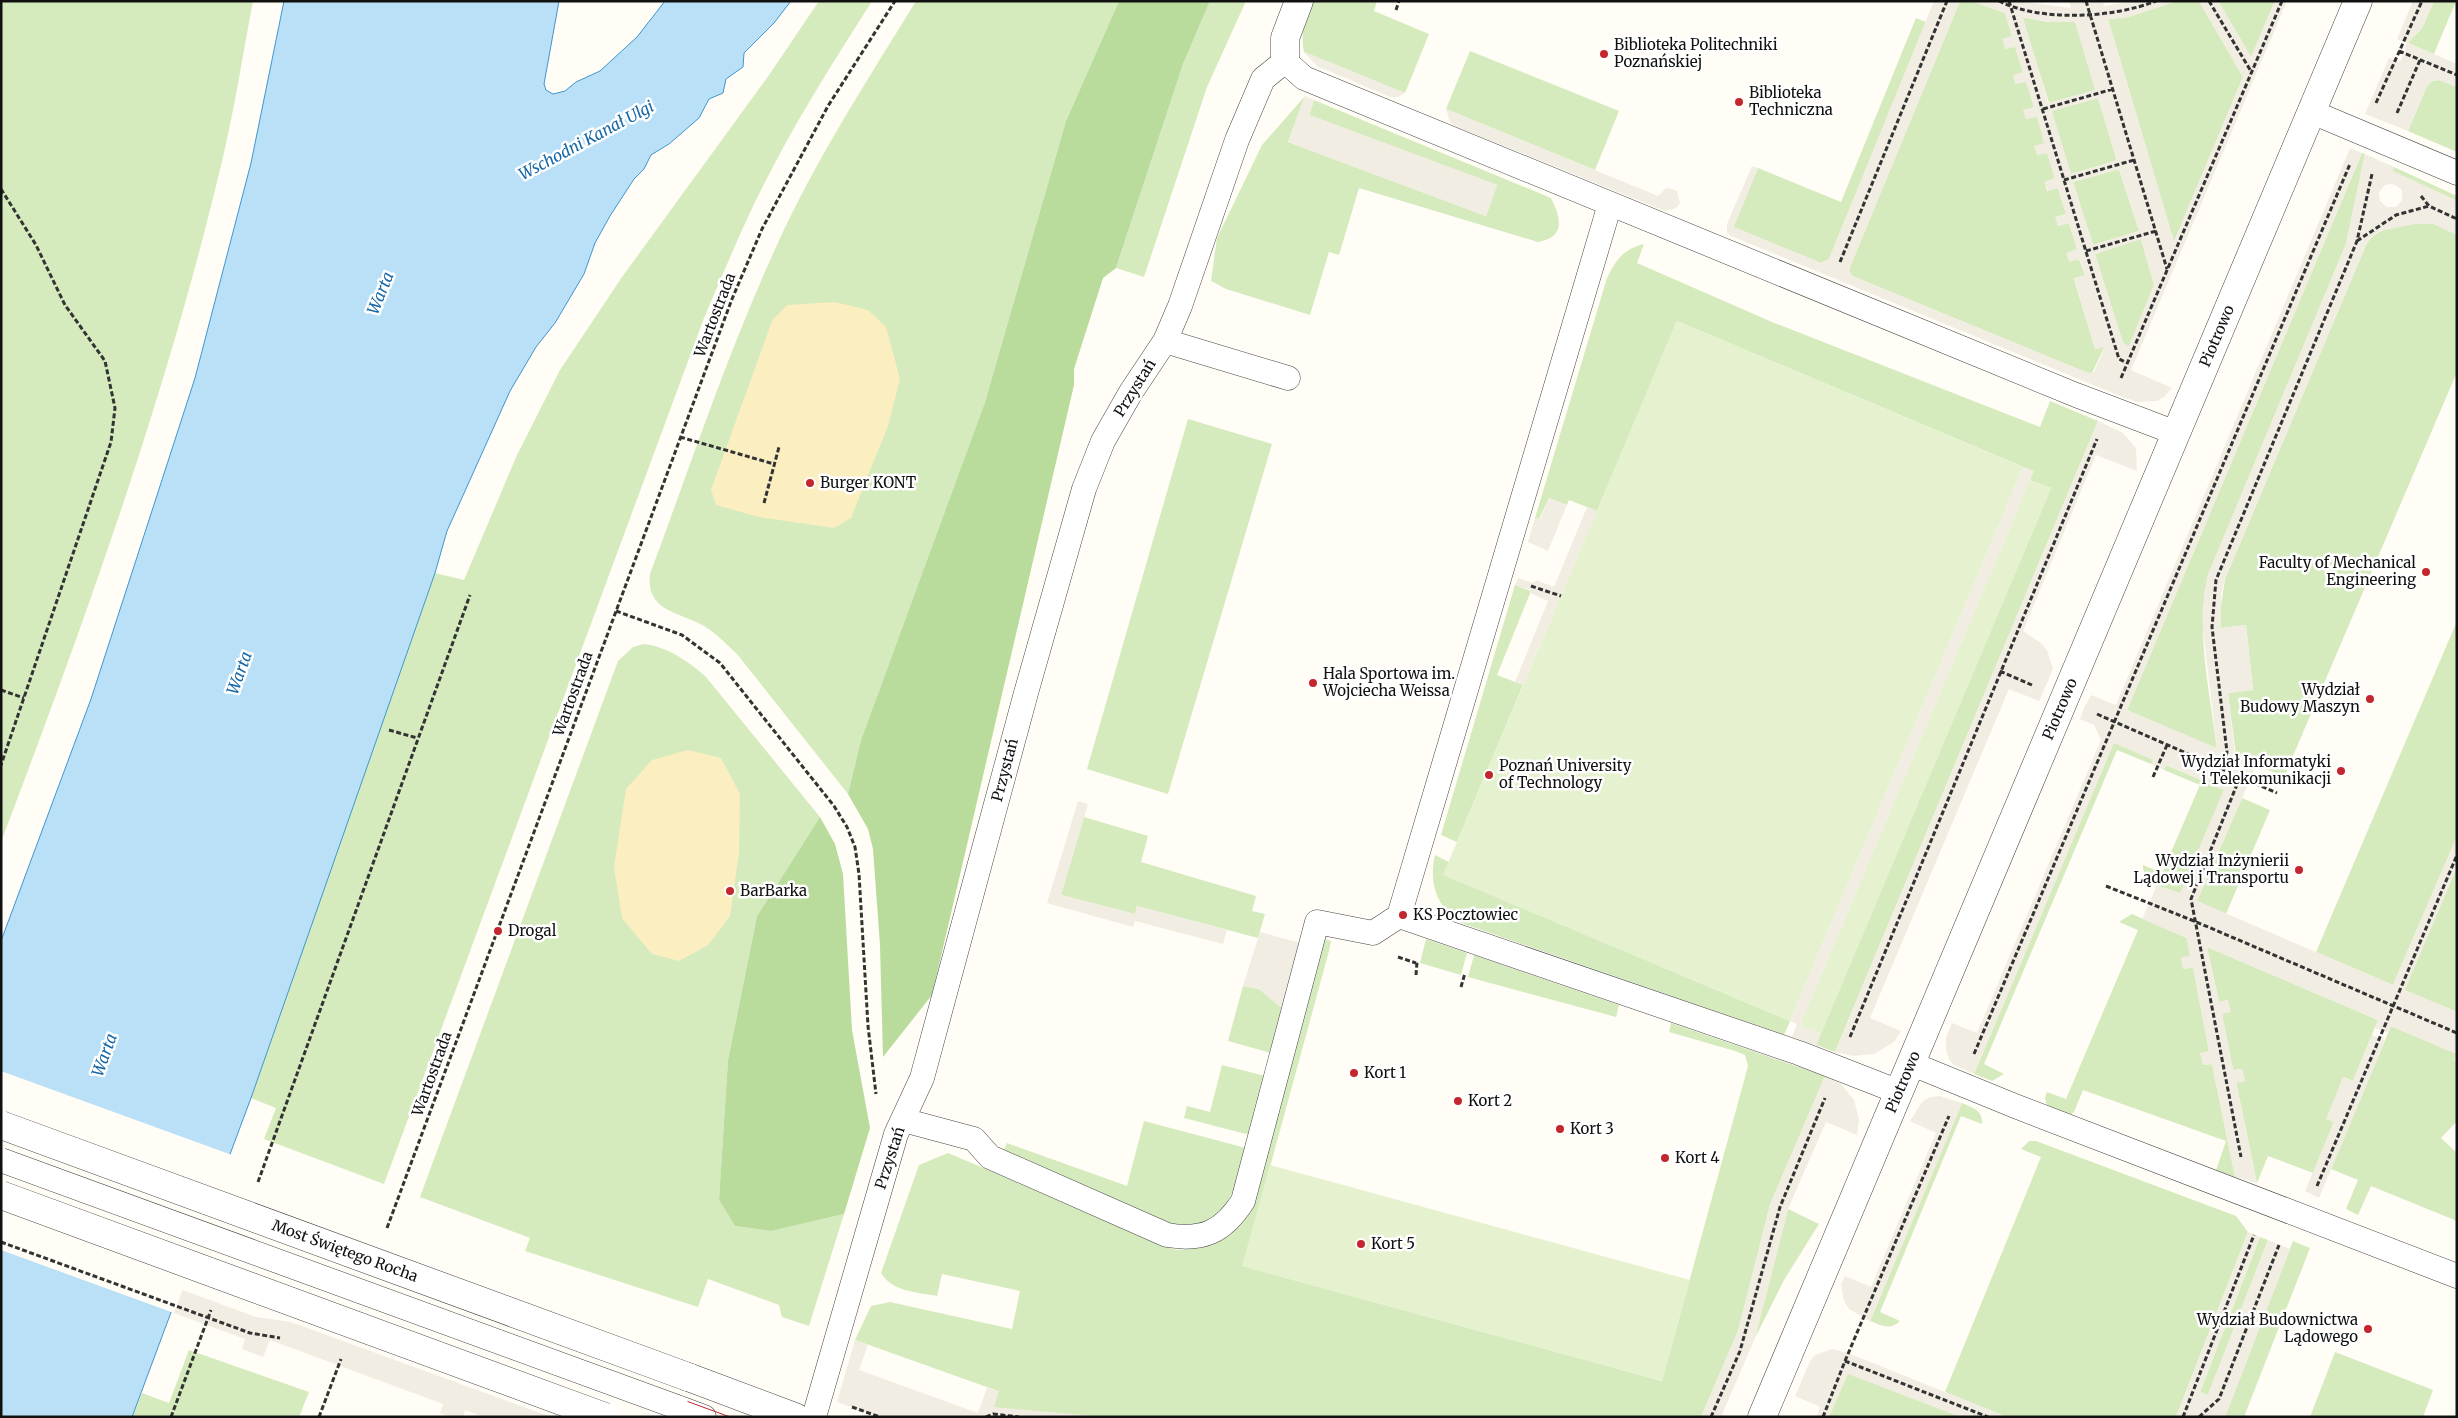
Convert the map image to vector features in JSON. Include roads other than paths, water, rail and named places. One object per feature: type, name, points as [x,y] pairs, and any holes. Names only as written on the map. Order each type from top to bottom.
[{"type":"street","points":[[1285,61],[1285,38],[1300,1]]},
{"type":"street","name":"Piotrowo","points":[[1762,1417],[2358,1]]},
{"type":"street","name":"Most Świętego Rocha","points":[[1,1126],[795,1417]]},
{"type":"street","points":[[1,1195],[605,1417]]},
{"type":"lane","name":"Przystań","points":[[814,1417],[900,1127],[922,1078],[1026,694],[1084,489],[1103,441],[1131,392],[1165,341],[1180,306],[1237,140],[1263,80],[1285,61]]},
{"type":"lane","points":[[1285,61],[1304,78],[2110,408],[2176,433]]},
{"type":"lane","points":[[2312,112],[2457,172]]},
{"type":"lane","points":[[900,1127],[974,1139],[990,1157],[1167,1235],[1184,1238],[1202,1236],[1219,1228],[1233,1216],[1243,1201],[1317,922],[1373,933],[1399,916],[1610,204]]},
{"type":"lane","points":[[1165,341],[1288,378]]},
{"type":"lane","points":[[1399,916],[1837,1066],[1899,1092]]},
{"type":"lane","points":[[1912,1064],[2457,1276]]},
{"type":"lane","points":[[1,1160],[704,1417]]},
{"type":"water","points":[[284,1],[559,1],[544,84],[546,90],[553,94],[565,91],[576,82],[600,71],[637,37],[665,1],[791,1],[774,23],[744,53],[743,67],[726,79],[723,93],[709,99],[699,118],[669,144],[651,155],[644,169],[634,179],[610,216],[595,243],[584,274],[555,323],[536,347],[510,391],[447,531],[435,573],[251,1098],[132,1417],[1,1417],[1,941],[91,699],[195,378],[251,163]]},
{"type":"tram line","points":[[1,1150],[730,1417]]},
{"type":"tram line","points":[[1,1171],[672,1417]]},
{"type":"place","name":"Biblioteka Politechniki Poznańskiej","points":[[1604,54]]},
{"type":"place","name":"Biblioteka Techniczna","points":[[1739,102]]},
{"type":"place","name":"Burger KONT","points":[[810,483]]},
{"type":"place","name":"Faculty of Mechanical Engineering","points":[[2426,572]]},
{"type":"place","name":"Hala Sportowa im. Wojciecha Weissa","points":[[1313,683]]},
{"type":"place","name":"Wydział Budowy Maszyn","points":[[2370,699]]},
{"type":"place","name":"Wydział Informatyki i Telekomunikacji","points":[[2341,771]]},
{"type":"place","name":"Poznań University of Technology","points":[[1489,775]]},
{"type":"place","name":"Wydział Inżynierii Lądowej i Transportu","points":[[2299,870]]},
{"type":"place","name":"BarBarka","points":[[730,891]]},
{"type":"place","name":"KS Pocztowiec","points":[[1403,915]]},
{"type":"place","name":"Drogal","points":[[498,931]]},
{"type":"place","name":"Kort 1","points":[[1354,1073]]},
{"type":"place","name":"Kort 2","points":[[1458,1101]]},
{"type":"place","name":"Kort 3","points":[[1560,1129]]},
{"type":"place","name":"Kort 4","points":[[1665,1158]]},
{"type":"place","name":"Kort 5","points":[[1361,1244]]},
{"type":"place","name":"Wydział Budownictwa Lądowego","points":[[2368,1329]]},
{"type":"water label","name":"Wschodni Kanał Ulgi","points":[[586,140]]},
{"type":"water label","name":"Warta","points":[[380,293]]},
{"type":"water label","name":"Warta","points":[[239,673]]},
{"type":"water label","name":"Warta","points":[[104,1055]]}]
